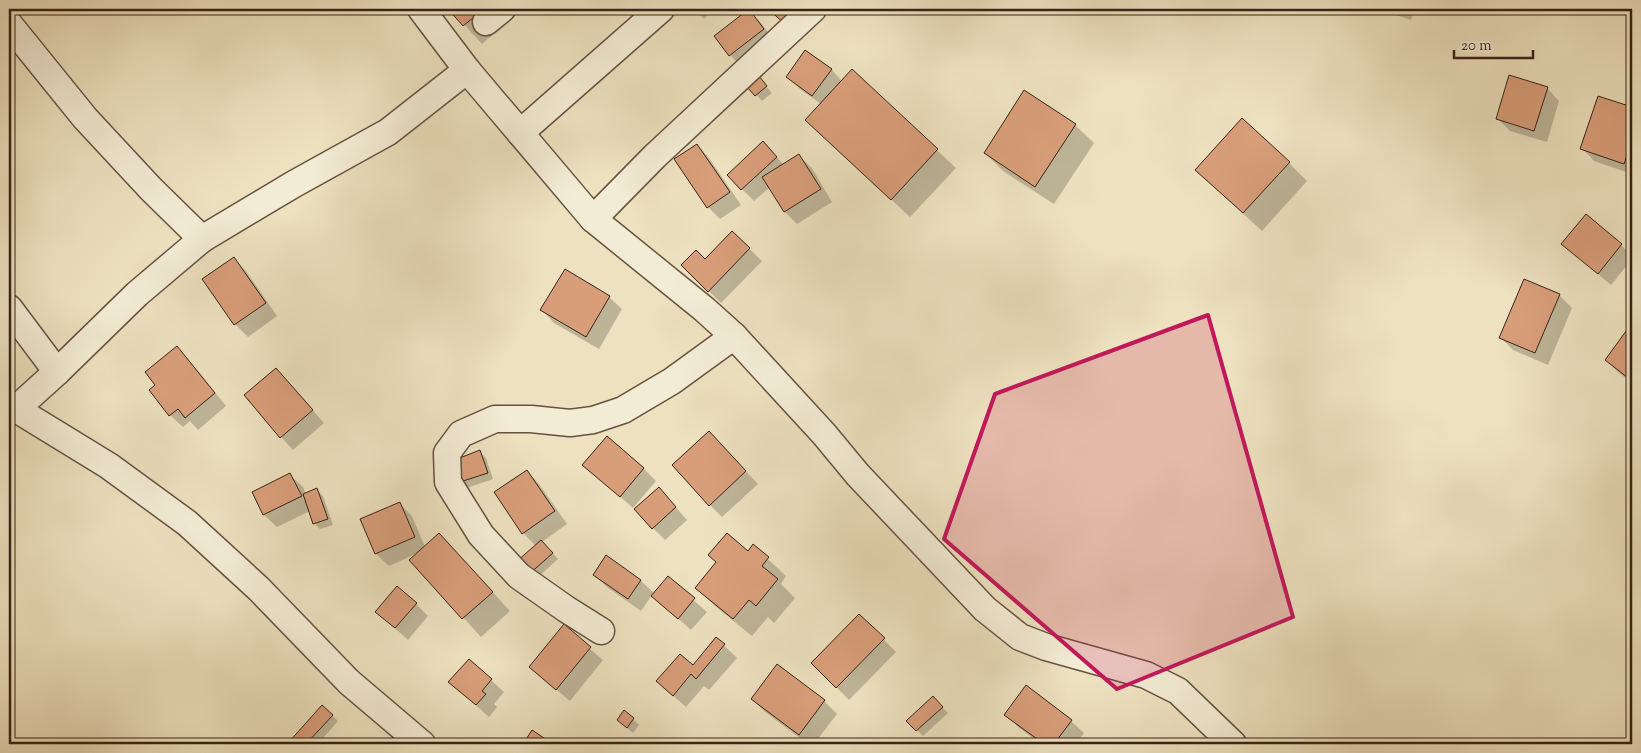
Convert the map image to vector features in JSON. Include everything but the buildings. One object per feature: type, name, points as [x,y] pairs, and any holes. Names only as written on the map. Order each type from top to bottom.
[{"type":"street","points":[[421,9],[467,70],[593,219],[704,309],[734,336],[788,393],[858,475],[985,609],[1020,637],[1046,647],[1146,675],[1178,691],[1233,744]]},
{"type":"street","points":[[520,133],[661,9]]},
{"type":"street","points":[[593,219],[655,156],[813,9]]},
{"type":"street","points":[[9,24],[85,118],[151,189],[202,240]]},
{"type":"street","points":[[422,744],[349,682],[259,589],[186,523],[109,466],[12,409],[57,372],[137,294],[202,240],[294,184],[388,132],[467,70]]},
{"type":"street","points":[[9,308],[57,372]]},
{"type":"street","points":[[601,631],[519,576],[480,535],[448,482],[446,453],[461,434],[495,419],[531,419],[570,423],[593,420],[623,410],[672,382],[734,336]]},
{"type":"highlighted area","points":[[1208,315],[1293,617],[1117,689],[944,539],[995,394]]}]
